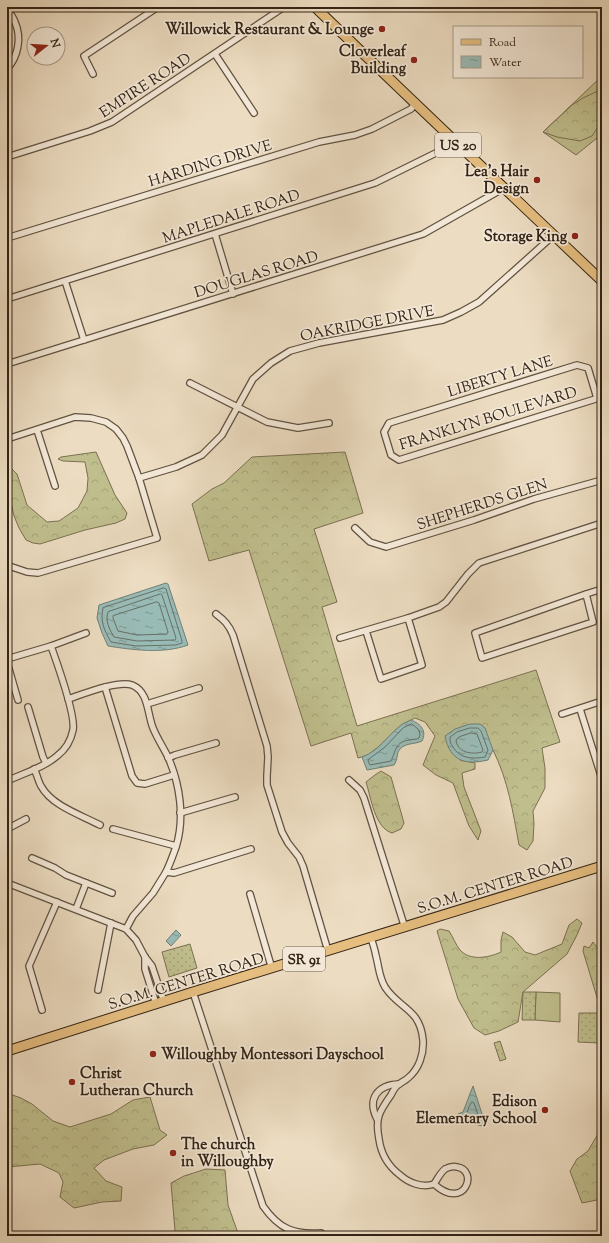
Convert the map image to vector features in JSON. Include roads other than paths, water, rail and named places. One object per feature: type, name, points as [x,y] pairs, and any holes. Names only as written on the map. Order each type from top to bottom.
[{"type":"main road","name":"US 20","points":[[315,7],[602,281]]},
{"type":"main road","name":"S.O.M. CENTER ROAD","points":[[7,1051],[602,866]]},
{"type":"street","points":[[93,74],[84,56],[158,7]]},
{"type":"street","name":"EMPIRE ROAD","points":[[7,157],[90,131],[112,122],[284,7]]},
{"type":"street","points":[[7,9],[16,22],[18,33],[16,55],[7,69]]},
{"type":"street","points":[[215,54],[254,113]]},
{"type":"street","name":"HARDING DRIVE","points":[[7,238],[319,142],[355,135],[372,129],[411,109],[415,104]]},
{"type":"street","name":"MAPLEDALE ROAD","points":[[7,299],[375,183],[456,143]]},
{"type":"street","name":"DOUGLAS ROAD","points":[[7,364],[423,234],[504,188]]},
{"type":"street","points":[[215,234],[233,294]]},
{"type":"street","name":"OAKRIDGE DRIVE","points":[[139,478],[176,467],[202,455],[222,435],[253,379],[271,363],[290,351],[319,343],[442,320],[461,312],[479,302],[554,235]]},
{"type":"street","points":[[65,281],[84,340]]},
{"type":"street","name":"LIBERTY LANE","points":[[389,423],[577,365],[588,368],[600,397]]},
{"type":"street","points":[[190,383],[267,422],[298,428],[329,423]]},
{"type":"street","name":"FRANKLYN BOULEVARD","points":[[389,423],[384,432],[391,455],[399,460],[600,397]]},
{"type":"street","points":[[7,439],[75,418],[90,418],[106,422],[116,429],[123,438],[139,478],[157,538],[38,573],[23,571],[7,564]]},
{"type":"street","points":[[37,430],[55,486]]},
{"type":"street","name":"SHEPHERDS GLEN","points":[[355,528],[370,542],[386,547],[474,520],[534,499],[602,480]]},
{"type":"street","points":[[340,638],[408,618],[439,607],[446,602],[468,574],[479,563],[602,523]]},
{"type":"street","points":[[586,594],[593,622],[482,658],[475,633],[586,594],[602,589]]},
{"type":"street","points":[[216,614],[226,622],[233,635],[267,746],[267,785],[282,832],[288,843],[299,857],[303,866],[328,951]]},
{"type":"street","points":[[366,631],[381,679],[422,665],[408,618]]},
{"type":"street","points":[[18,700],[7,661],[86,634]]},
{"type":"street","points":[[7,781],[58,756],[68,744],[73,729],[72,714],[51,646]]},
{"type":"street","points":[[68,699],[124,683],[133,686],[142,693],[147,704],[152,727],[168,758],[179,793],[180,828],[176,846],[166,872],[153,893],[133,916],[126,928]]},
{"type":"street","points":[[105,688],[132,776],[137,783],[145,784],[174,775]]},
{"type":"street","points":[[147,704],[199,688]]},
{"type":"street","points":[[562,714],[602,702]]},
{"type":"street","points":[[28,707],[46,763]]},
{"type":"street","points":[[580,709],[602,779]]},
{"type":"street","points":[[168,758],[216,743]]},
{"type":"street","points":[[34,769],[41,786],[50,798],[56,803],[100,825]]},
{"type":"street","points":[[349,780],[360,790],[364,798],[405,928]]},
{"type":"street","points":[[180,813],[235,797]]},
{"type":"street","points":[[7,829],[26,819]]},
{"type":"street","points":[[114,829],[176,846]]},
{"type":"street","points":[[166,872],[174,873],[251,849]]},
{"type":"street","points":[[32,858],[55,868],[66,875],[112,893]]},
{"type":"street","points":[[7,883],[126,928],[136,940],[145,957],[152,966],[160,1003]]},
{"type":"street","points":[[76,909],[86,883]]},
{"type":"street","points":[[250,894],[272,969]]},
{"type":"street","points":[[42,1010],[29,966],[57,902]]},
{"type":"street","points":[[98,990],[111,923]]},
{"type":"street","points":[[371,938],[379,973],[385,987],[395,999],[411,1012],[418,1022],[422,1033],[423,1049],[420,1063],[409,1078],[399,1084],[387,1086],[380,1090],[373,1100],[373,1108],[377,1119],[378,1137],[381,1149],[391,1167],[402,1177],[414,1183],[425,1186],[434,1184],[444,1170],[450,1167],[461,1168],[464,1170],[468,1178],[465,1188],[457,1194],[448,1193],[434,1184]]},
{"type":"street","points":[[145,957],[145,969],[160,1003]]},
{"type":"street","points":[[194,992],[263,1206],[279,1225],[292,1231],[306,1234],[321,1233]]},
{"type":"street","points":[[377,1119],[386,1102],[399,1084]]},
{"type":"water","points":[[166,583],[168,584],[188,645],[169,650],[138,650],[108,646],[97,618],[99,605]]},
{"type":"water","points":[[411,720],[422,728],[424,734],[422,741],[406,745],[400,749],[394,765],[367,770],[362,757],[378,747],[401,725]]},
{"type":"water","points":[[470,724],[480,724],[485,728],[493,750],[488,760],[473,762],[460,760],[447,745],[445,736],[455,729]]},
{"type":"water","points":[[176,930],[181,935],[171,946],[166,941]]},
{"type":"water","points":[[473,1086],[485,1123],[482,1126],[458,1119],[458,1114],[463,1112]]},
{"type":"place","name":"Willowick Restaurant & Lounge","points":[[382,29]]},
{"type":"place","name":"Cloverleaf Building","points":[[414,60]]},
{"type":"place","name":"Lea's Hair Design","points":[[537,180]]},
{"type":"place","name":"Storage King","points":[[575,236]]},
{"type":"place","name":"Willoughby Montessori Dayschool","points":[[153,1054]]},
{"type":"place","name":"Christ Lutheran Church","points":[[72,1082]]},
{"type":"place","name":"Edison Elementary School","points":[[545,1110]]},
{"type":"place","name":"The church in Willoughby","points":[[173,1153]]}]
